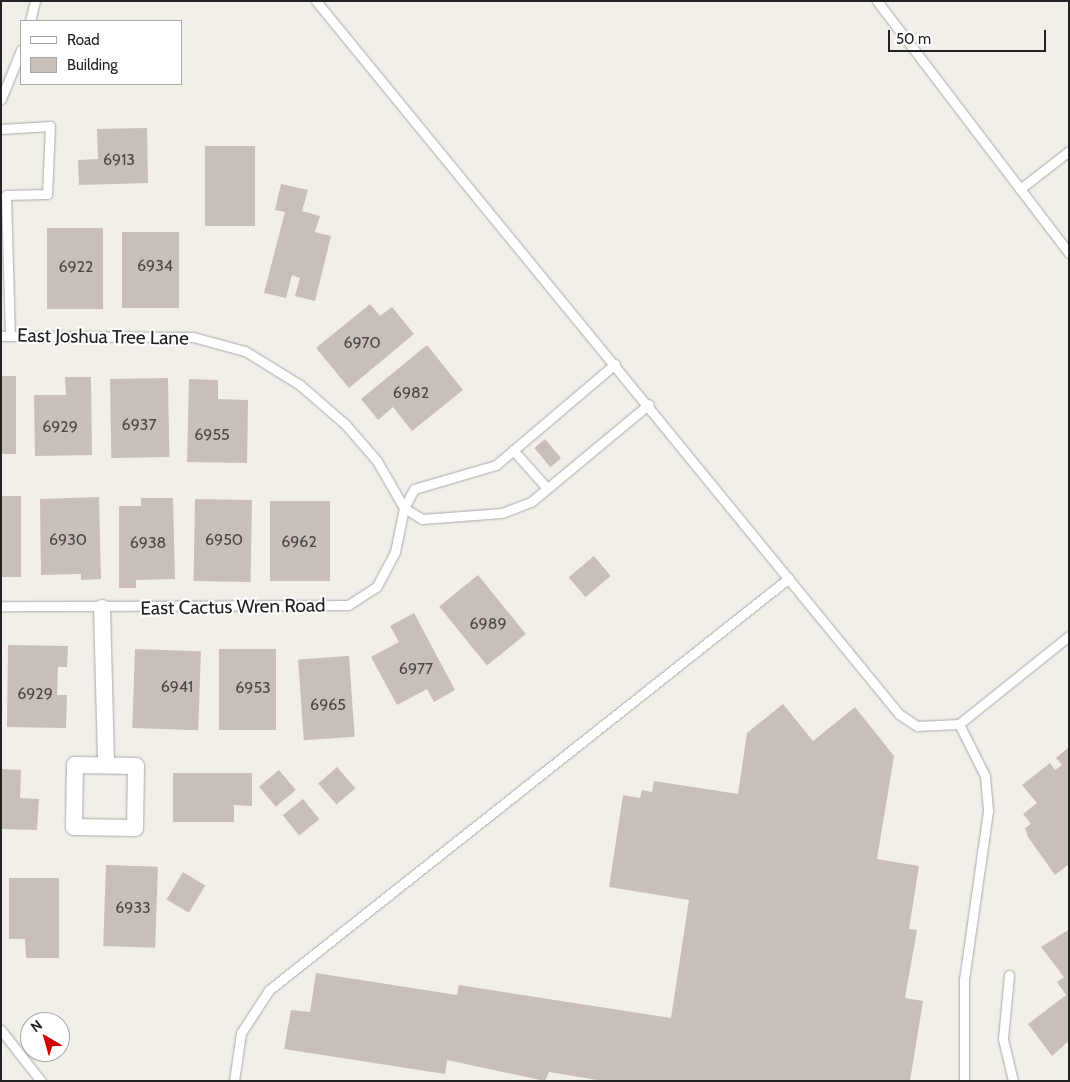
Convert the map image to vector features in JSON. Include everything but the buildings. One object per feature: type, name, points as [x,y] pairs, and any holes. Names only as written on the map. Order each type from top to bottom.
[{"type":"street","points":[[102,608],[106,765]]},
{"type":"street","points":[[75,765],[106,765],[136,766],[135,828],[74,827],[75,765]]},
{"type":"lane","points":[[30,20],[35,1]]},
{"type":"lane","points":[[316,1],[649,404],[899,714],[917,726],[959,724],[1069,636]]},
{"type":"lane","points":[[877,1],[1069,253]]},
{"type":"lane","points":[[1,99],[20,52]]},
{"type":"lane","points":[[1,129],[50,126],[46,194],[4,195],[6,336]]},
{"type":"lane","points":[[1020,189],[1069,151]]},
{"type":"lane","name":"East Joshua Tree Lane","points":[[6,336],[193,337],[245,351],[300,385],[345,424],[377,461],[404,508]]},
{"type":"lane","name":"East Cactus Wren Road","points":[[1,606],[102,608],[348,605],[376,587],[395,552],[404,508],[414,489],[496,464],[615,364]]},
{"type":"lane","points":[[404,508],[422,519],[502,513],[531,502],[546,487],[649,404]]},
{"type":"lane","points":[[513,450],[546,487]]},
{"type":"lane","points":[[234,1081],[241,1033],[269,990],[789,578]]},
{"type":"lane","points":[[959,724],[985,776],[988,811],[964,979],[964,1081]]},
{"type":"lane","points":[[1009,975],[1003,1039],[1013,1081]]},
{"type":"lane","points":[[1,1030],[41,1081]]}]
